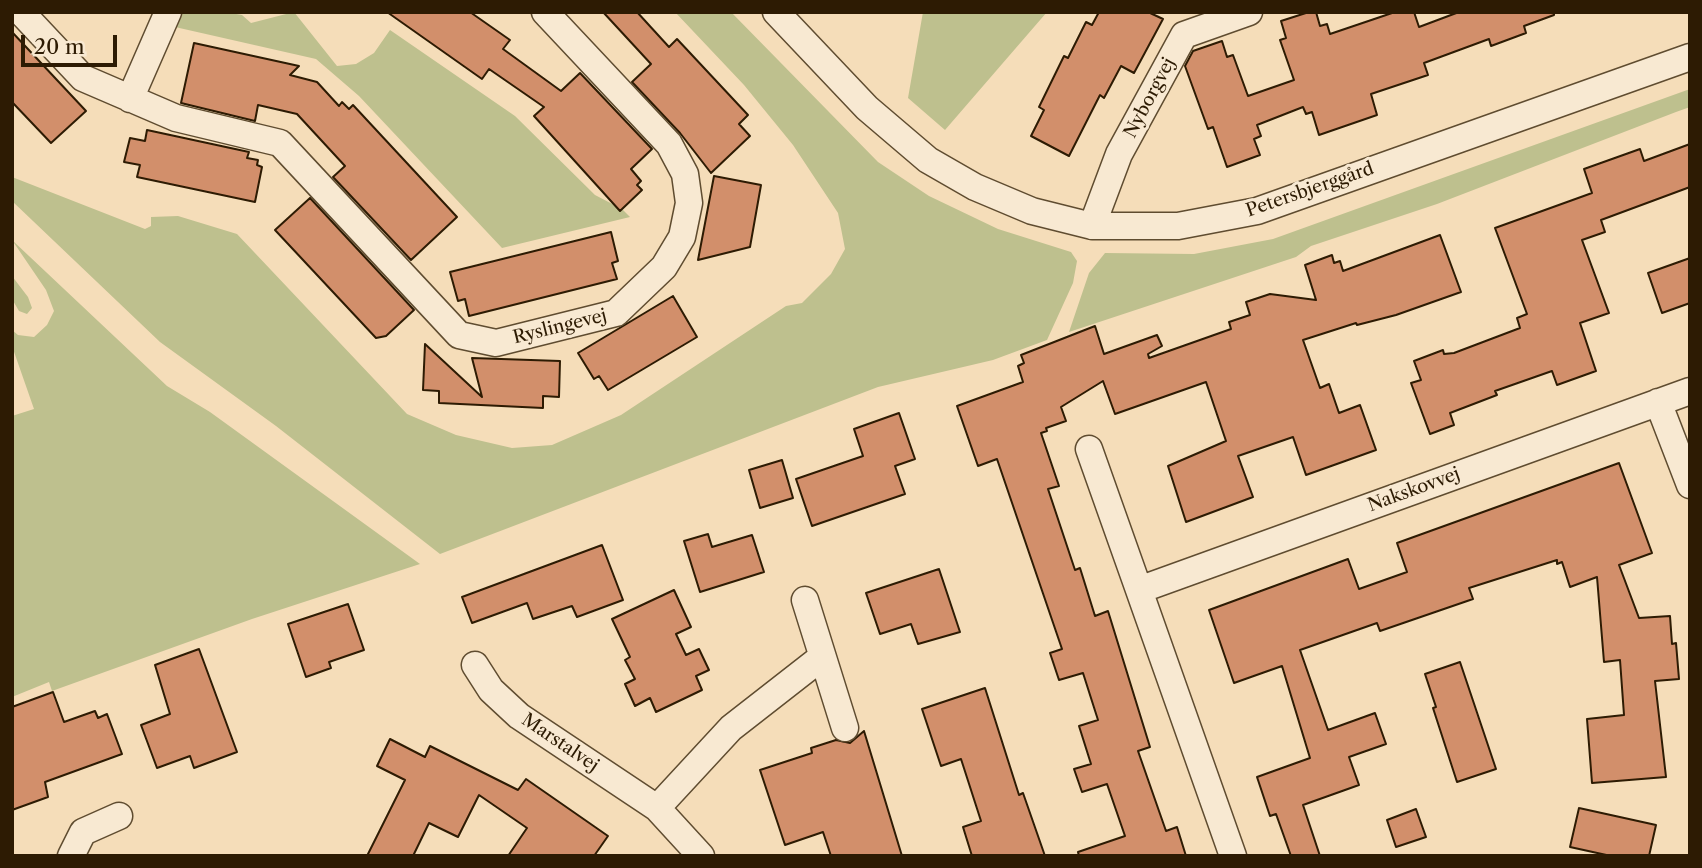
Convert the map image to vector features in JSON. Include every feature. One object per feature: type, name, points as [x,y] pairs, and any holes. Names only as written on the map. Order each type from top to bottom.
[{"type":"street","name":"Ryslingevej","points":[[21,12],[83,78],[176,118],[280,143],[459,335],[496,343],[616,313],[664,267],[681,237],[689,203],[685,174],[669,144],[545,12]]},
{"type":"street","points":[[130,99],[169,12]]},
{"type":"street","name":"Petersbjerggård","points":[[776,12],[867,108],[928,160],[975,187],[1032,211],[1092,226],[1178,226],[1256,211],[1690,57]]},
{"type":"street","name":"Nyborgvej","points":[[1092,226],[1119,155],[1184,35],[1250,12]]},
{"type":"street","name":"Nakskovvej","points":[[1139,590],[1690,391]]},
{"type":"street","points":[[1658,402],[1690,485]]},
{"type":"street","points":[[1089,449],[1233,856]]},
{"type":"street","points":[[805,600],[845,728]]},
{"type":"street","points":[[657,808],[731,728],[822,657]]},
{"type":"street","name":"Marstalvej","points":[[475,665],[491,690],[519,716],[657,808],[701,856]]},
{"type":"street","points":[[71,856],[83,832],[119,816]]},
{"type":"green space","points":[[180,12],[225,12],[242,15],[251,23],[294,12],[337,66],[356,64],[374,53],[390,30],[515,116],[595,195],[622,209],[630,217],[502,248],[359,96],[316,59],[175,27]]},
{"type":"green space","points":[[675,12],[731,12],[878,162],[929,196],[998,229],[1071,252],[1077,261],[1073,283],[1047,340],[993,360],[878,387],[440,554],[276,426],[160,342],[12,201],[12,177],[145,229],[151,226],[151,217],[178,216],[237,234],[407,414],[456,435],[512,448],[552,445],[621,415],[786,306],[802,303],[831,274],[845,249],[838,213],[793,145],[744,85]]},
{"type":"green space","points":[[923,12],[1047,12],[945,130],[908,98]]},
{"type":"green space","points":[[1690,89],[1690,107],[1437,204],[1311,246],[1296,257],[1069,332],[1089,273],[1105,253],[1194,254],[1273,239]]},
{"type":"green space","points":[[12,240],[167,386],[210,412],[420,564],[252,619],[52,691],[49,682],[12,697],[12,416],[34,409],[12,346],[12,330],[18,335],[34,337],[47,325],[54,311],[46,290]]},
{"type":"green space","points":[[12,276],[28,297],[32,308],[27,314],[19,311],[12,299]]},
{"type":"building","points":[[387,12],[470,12],[510,40],[503,49],[561,91],[580,73],[652,149],[631,169],[641,181],[637,185],[642,190],[620,211],[534,116],[544,107],[489,69],[482,79]]},
{"type":"building","points":[[603,12],[637,12],[669,47],[677,39],[748,115],[739,124],[750,136],[711,173],[680,133],[632,82],[651,64]]},
{"type":"building","points":[[1099,12],[1148,12],[1163,19],[1134,73],[1121,66],[1104,98],[1100,95],[1069,156],[1031,136],[1044,110],[1039,107],[1064,56],[1068,58],[1086,22],[1092,25]]},
{"type":"building","points":[[1316,12],[1320,26],[1327,24],[1330,34],[1395,12],[1414,12],[1419,27],[1459,12],[1554,12],[1554,15],[1524,26],[1526,33],[1491,46],[1489,39],[1424,63],[1428,75],[1371,94],[1377,115],[1319,135],[1312,112],[1306,114],[1303,107],[1257,125],[1261,136],[1254,139],[1260,155],[1227,167],[1213,127],[1208,129],[1185,66],[1193,51],[1222,41],[1227,57],[1233,55],[1248,96],[1294,80],[1280,40],[1286,38],[1281,21]]},
{"type":"building","points":[[12,32],[86,111],[51,143],[12,102]]},
{"type":"building","points":[[194,43],[299,66],[290,75],[317,82],[339,106],[342,102],[349,109],[353,105],[457,217],[411,260],[333,177],[345,166],[297,114],[258,105],[255,121],[181,103]]},
{"type":"building","points":[[147,130],[249,152],[247,158],[258,160],[257,165],[262,167],[255,202],[137,177],[140,165],[124,162],[130,138],[145,141]]},
{"type":"building","points":[[1690,144],[1690,187],[1601,220],[1605,232],[1582,240],[1609,313],[1580,323],[1596,371],[1557,385],[1552,371],[1495,391],[1497,395],[1450,413],[1454,425],[1430,434],[1411,383],[1421,380],[1414,361],[1443,350],[1444,354],[1454,353],[1520,328],[1517,318],[1527,314],[1495,228],[1592,193],[1584,169],[1640,149],[1644,161]]},
{"type":"building","points":[[714,176],[761,185],[750,247],[698,260]]},
{"type":"building","points":[[310,198],[414,310],[386,336],[376,338],[275,230]]},
{"type":"building","points":[[611,232],[618,261],[612,263],[617,279],[469,316],[465,299],[458,301],[450,272]]},
{"type":"building","points":[[1440,235],[1461,292],[1396,315],[1357,325],[1356,323],[1303,340],[1320,388],[1329,384],[1339,413],[1360,405],[1376,450],[1306,475],[1293,437],[1238,456],[1253,497],[1186,522],[1168,466],[1226,441],[1206,382],[1115,414],[1103,381],[1061,407],[1066,421],[1046,428],[1047,431],[1041,433],[1059,486],[1048,489],[1075,570],[1080,568],[1095,616],[1108,611],[1150,747],[1138,751],[1166,831],[1177,827],[1186,856],[1079,856],[1078,852],[1125,836],[1107,784],[1082,792],[1074,769],[1091,764],[1079,726],[1098,720],[1083,673],[1059,680],[1050,653],[1062,649],[997,459],[978,466],[957,406],[1023,382],[1018,366],[1024,363],[1021,355],[1095,326],[1104,354],[1157,335],[1162,346],[1148,354],[1149,358],[1231,329],[1229,322],[1250,315],[1246,302],[1270,294],[1316,300],[1305,265],[1332,255],[1334,263],[1340,261],[1343,271]]},
{"type":"building","points":[[1690,258],[1690,303],[1662,313],[1648,273]]},
{"type":"building","points":[[673,296],[697,337],[608,390],[599,376],[594,379],[578,353]]},
{"type":"building","points":[[425,344],[482,397],[472,358],[560,361],[559,397],[543,396],[543,408],[439,403],[439,391],[423,390]]},
{"type":"building","points":[[899,413],[915,459],[895,466],[905,494],[812,526],[796,479],[863,456],[854,429]]},
{"type":"building","points":[[782,460],[793,498],[760,508],[749,470]]},
{"type":"building","points":[[1619,463],[1652,553],[1619,565],[1639,618],[1670,616],[1672,644],[1676,643],[1679,679],[1655,681],[1666,777],[1592,783],[1587,719],[1624,715],[1620,660],[1604,662],[1597,577],[1570,587],[1562,562],[1557,564],[1557,560],[1469,588],[1473,599],[1380,631],[1377,623],[1300,650],[1328,730],[1375,713],[1386,744],[1349,757],[1359,785],[1303,805],[1320,856],[1291,856],[1276,814],[1270,816],[1257,777],[1310,758],[1282,666],[1234,683],[1209,610],[1348,559],[1359,589],[1407,572],[1397,543]]},
{"type":"building","points":[[708,534],[712,547],[752,535],[764,572],[700,592],[684,541]]},
{"type":"building","points":[[602,545],[623,600],[577,617],[572,606],[533,619],[527,603],[472,623],[462,597]]},
{"type":"building","points":[[939,569],[960,632],[918,644],[911,624],[880,634],[866,593]]},
{"type":"building","points":[[674,590],[691,627],[676,634],[686,655],[699,649],[709,670],[696,676],[702,690],[656,712],[650,698],[635,706],[625,684],[635,679],[625,660],[630,657],[612,619]]},
{"type":"building","points":[[348,604],[364,650],[329,662],[331,668],[306,677],[288,624]]},
{"type":"building","points":[[199,649],[237,752],[194,768],[190,756],[157,768],[141,725],[170,714],[155,665]]},
{"type":"building","points":[[1460,662],[1496,769],[1457,782],[1425,674]]},
{"type":"building","points":[[985,688],[1019,795],[1023,793],[1045,856],[972,856],[963,827],[981,821],[961,759],[941,766],[922,709]]},
{"type":"building","points":[[53,692],[64,722],[95,711],[98,718],[107,714],[122,754],[45,782],[48,797],[12,810],[12,707]]},
{"type":"building","points":[[864,731],[902,856],[831,856],[823,832],[785,845],[760,770],[812,753],[811,748],[836,740],[850,743]]},
{"type":"building","points":[[390,739],[425,757],[430,746],[518,790],[526,779],[608,836],[594,856],[508,856],[527,828],[479,795],[458,837],[429,823],[413,856],[367,856],[405,780],[377,766]]},
{"type":"building","points":[[1579,808],[1656,825],[1649,856],[1611,856],[1570,847]]},
{"type":"building","points":[[1416,809],[1426,837],[1396,847],[1387,820]]}]
